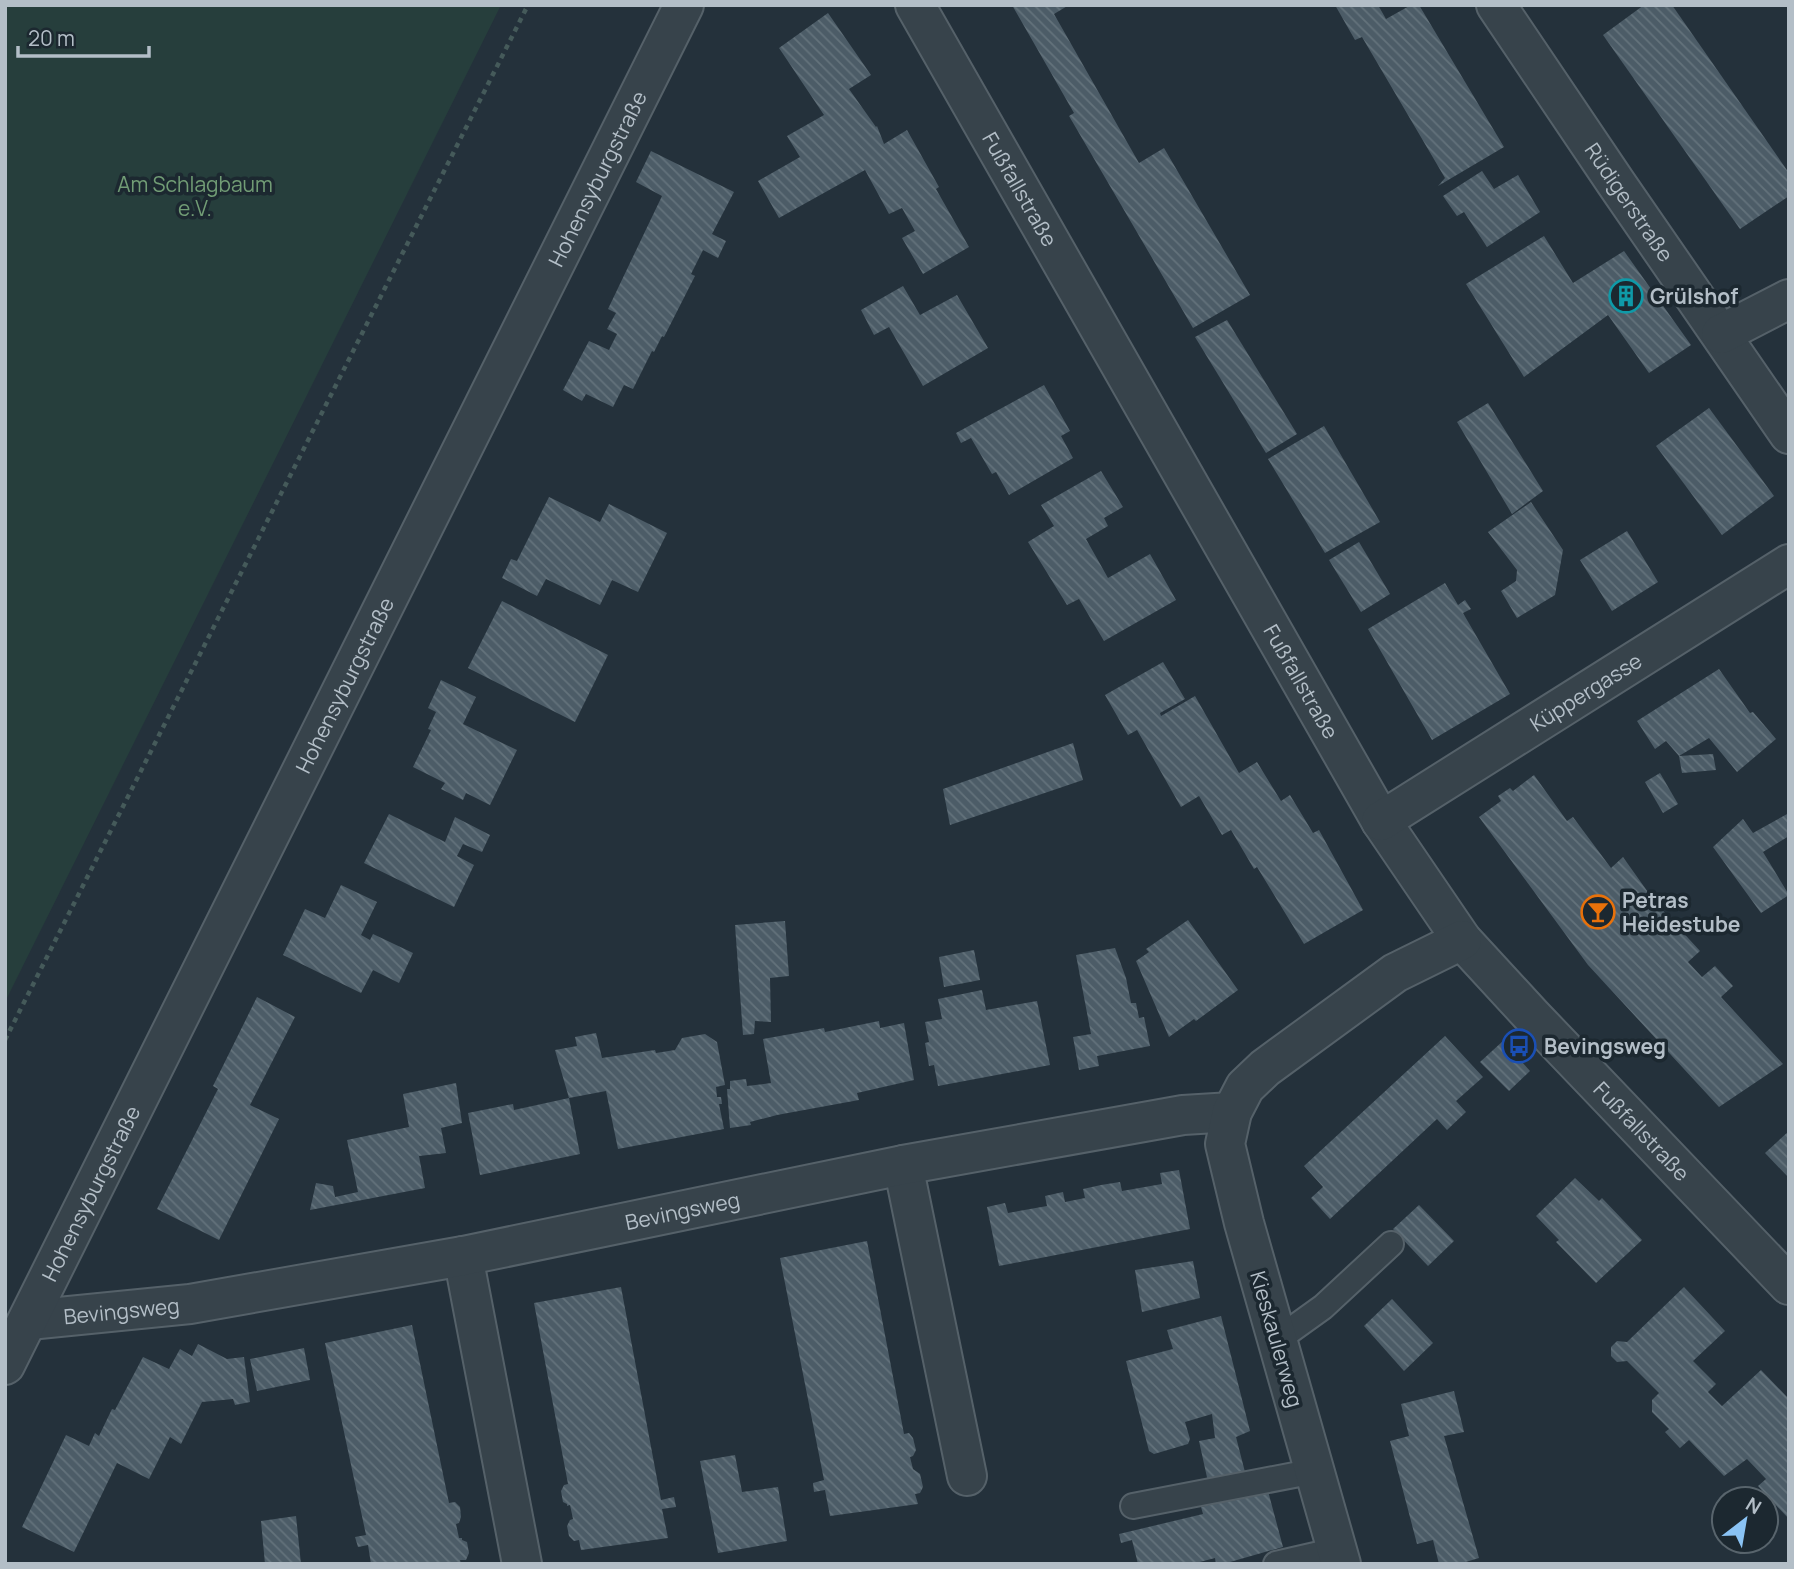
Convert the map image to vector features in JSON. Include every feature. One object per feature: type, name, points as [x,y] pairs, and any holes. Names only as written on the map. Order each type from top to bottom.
[{"type":"street","name":"Hohensyburgstraße","points":[[5,1365],[684,5]]},
{"type":"street","name":"Fußfallstraße","points":[[915,5],[1381,821],[1462,940],[1789,1285]]},
{"type":"street","name":"Rüdigerstraße","points":[[1496,5],[1789,434]]},
{"type":"street","points":[[1721,334],[1789,299]]},
{"type":"street","name":"Küppergasse","points":[[1381,821],[1789,564]]},
{"type":"street","points":[[1232,1112],[1245,1087],[1265,1068],[1395,973],[1462,940]]},
{"type":"street","name":"Bevingsweg","points":[[29,1320],[190,1304],[463,1256],[903,1165],[1183,1115],[1232,1112]]},
{"type":"street","name":"Kieskaulerweg","points":[[1232,1112],[1225,1144],[1244,1223],[1339,1557]]},
{"type":"street","points":[[903,1165],[967,1476]]},
{"type":"street","points":[[463,1256],[522,1564]]},
{"type":"lane","points":[[1277,1340],[1324,1307],[1391,1244]]},
{"type":"lane","points":[[1133,1506],[1315,1471]]},
{"type":"lane","points":[[1276,1564],[1339,1557]]},
{"type":"path","points":[[5,1040],[528,5]]},
{"type":"green space","name":"Am Schlagbaum e.V.","points":[[5,5],[501,5],[5,1002]]},
{"type":"building","points":[[1012,5],[1069,5],[1054,14],[1139,163],[1164,148],[1250,295],[1193,328],[1069,116],[1074,113]]},
{"type":"building","points":[[1335,5],[1378,5],[1386,19],[1411,5],[1419,5],[1504,147],[1438,186],[1445,178],[1362,37],[1355,40]]},
{"type":"building","points":[[1644,5],[1672,5],[1789,173],[1789,196],[1740,229],[1603,35]]},
{"type":"building","points":[[828,13],[871,75],[849,89],[877,126],[884,144],[907,130],[969,247],[923,274],[902,238],[915,231],[902,208],[889,214],[865,170],[779,218],[758,181],[800,157],[787,136],[824,115],[779,48]]},
{"type":"building","points":[[651,151],[734,192],[712,234],[726,241],[718,258],[703,250],[691,274],[695,276],[664,337],[662,336],[654,352],[652,351],[633,389],[624,385],[613,407],[586,394],[582,401],[563,390],[589,341],[609,350],[617,334],[607,329],[616,313],[608,309],[662,196],[636,182]]},
{"type":"building","points":[[1482,171],[1494,189],[1518,175],[1540,212],[1487,247],[1464,212],[1457,216],[1443,196]]},
{"type":"building","points":[[1544,236],[1573,283],[1624,251],[1691,345],[1649,373],[1608,315],[1524,377],[1466,284]]},
{"type":"building","points":[[903,286],[920,315],[957,295],[988,348],[923,386],[889,327],[874,335],[861,310]]},
{"type":"building","points":[[1227,320],[1297,434],[1266,453],[1195,337]]},
{"type":"building","points":[[1044,385],[1070,431],[1061,436],[1073,458],[1009,495],[996,472],[992,474],[971,438],[961,443],[956,433]]},
{"type":"building","points":[[1488,403],[1543,491],[1512,514],[1457,422]]},
{"type":"building","points":[[1709,408],[1774,496],[1722,535],[1656,446]]},
{"type":"building","points":[[1324,426],[1380,522],[1325,553],[1268,459]]},
{"type":"building","points":[[1101,471],[1123,507],[1104,518],[1108,526],[1086,539],[1108,578],[1150,554],[1176,600],[1104,641],[1079,599],[1067,605],[1028,542],[1054,526],[1041,505]]},
{"type":"building","points":[[549,497],[600,522],[609,504],[667,533],[638,592],[612,580],[600,605],[546,579],[537,596],[502,578],[511,559],[517,561]]},
{"type":"building","points":[[1531,502],[1563,550],[1555,595],[1517,618],[1501,591],[1516,581],[1517,570],[1488,532]]},
{"type":"building","points":[[1627,531],[1658,582],[1612,611],[1580,560]]},
{"type":"building","points":[[1359,542],[1390,594],[1361,612],[1329,560]]},
{"type":"building","points":[[1445,583],[1458,605],[1465,600],[1471,609],[1463,613],[1510,694],[1432,740],[1368,629]]},
{"type":"building","points":[[502,601],[608,655],[575,722],[468,668]]},
{"type":"building","points":[[1163,662],[1185,699],[1160,713],[1161,716],[1195,696],[1239,773],[1257,762],[1281,801],[1290,795],[1313,833],[1319,830],[1363,910],[1304,944],[1231,830],[1222,835],[1199,796],[1181,807],[1137,730],[1128,735],[1105,695]]},
{"type":"building","points":[[1719,669],[1750,713],[1753,712],[1776,739],[1737,772],[1709,738],[1679,756],[1666,741],[1655,749],[1637,721]]},
{"type":"building","points":[[441,680],[476,697],[463,724],[517,750],[490,805],[466,793],[463,800],[441,789],[445,783],[413,767],[431,730],[428,729],[436,712],[428,708]]},
{"type":"building","points":[[1073,743],[1083,780],[950,825],[943,789]]},
{"type":"building","points":[[1713,754],[1716,770],[1682,773],[1679,756]]},
{"type":"building","points":[[1660,773],[1678,804],[1663,813],[1645,782]]},
{"type":"building","points":[[1534,775],[1567,821],[1573,817],[1611,868],[1623,857],[1655,902],[1700,951],[1688,962],[1702,977],[1715,966],[1733,986],[1721,997],[1783,1064],[1719,1107],[1588,965],[1479,817],[1501,801],[1498,796],[1510,788],[1513,791]]},
{"type":"building","points":[[1789,813],[1789,836],[1763,852],[1789,895],[1761,913],[1713,847],[1743,819],[1753,833]]},
{"type":"building","points":[[389,814],[445,842],[455,817],[490,835],[482,852],[463,844],[457,856],[474,865],[454,907],[364,863]]},
{"type":"building","points":[[341,885],[377,902],[361,935],[370,940],[373,934],[413,953],[399,983],[373,970],[361,993],[283,955],[305,909],[325,918]]},
{"type":"building","points":[[1188,920],[1238,990],[1169,1037],[1136,961],[1149,952],[1146,949]]},
{"type":"building","points":[[785,921],[789,976],[770,978],[771,1022],[755,1021],[754,1034],[743,1035],[735,925]]},
{"type":"building","points":[[1115,948],[1126,978],[1131,1003],[1136,1003],[1139,1018],[1144,1017],[1150,1046],[1097,1056],[1099,1066],[1079,1070],[1073,1037],[1091,1034],[1076,955]]},
{"type":"building","points":[[974,950],[980,980],[944,987],[939,957]]},
{"type":"building","points":[[982,990],[986,1010],[1037,1001],[1050,1065],[938,1086],[934,1065],[929,1066],[925,1043],[929,1042],[925,1022],[942,1019],[938,999]]},
{"type":"building","points":[[257,997],[295,1017],[250,1105],[279,1119],[219,1240],[157,1209],[218,1089],[213,1086]]},
{"type":"building","points":[[879,1021],[880,1028],[904,1023],[914,1080],[857,1093],[859,1100],[777,1115],[750,1122],[751,1125],[730,1128],[727,1089],[730,1089],[730,1081],[746,1079],[747,1086],[771,1083],[763,1039],[824,1028],[825,1032]]},
{"type":"building","points":[[596,1033],[602,1058],[655,1050],[656,1053],[675,1050],[682,1038],[705,1034],[717,1042],[725,1085],[716,1087],[717,1097],[721,1097],[722,1104],[719,1104],[724,1129],[618,1149],[606,1091],[569,1098],[555,1050],[577,1046],[575,1037]]},
{"type":"building","points":[[1445,1036],[1483,1077],[1456,1101],[1466,1112],[1447,1130],[1437,1119],[1330,1219],[1311,1198],[1323,1187],[1304,1166]]},
{"type":"building","points":[[1503,1041],[1530,1071],[1509,1091],[1480,1062]]},
{"type":"building","points":[[456,1083],[462,1123],[441,1128],[446,1153],[419,1156],[425,1188],[310,1210],[316,1183],[333,1186],[335,1197],[358,1192],[347,1140],[409,1127],[403,1094]]},
{"type":"building","points":[[569,1098],[580,1154],[480,1175],[468,1113],[513,1104],[514,1110]]},
{"type":"building","points":[[1789,1131],[1789,1178],[1765,1153]]},
{"type":"building","points":[[1179,1170],[1190,1229],[999,1266],[987,1207],[1005,1203],[1008,1213],[1047,1206],[1045,1196],[1063,1192],[1065,1202],[1085,1198],[1083,1189],[1101,1185],[1120,1182],[1122,1191],[1162,1184],[1160,1173]]},
{"type":"building","points":[[1575,1178],[1599,1201],[1602,1198],[1642,1240],[1596,1283],[1556,1242],[1559,1240],[1536,1216]]},
{"type":"building","points":[[1419,1205],[1454,1241],[1428,1266],[1393,1229]]},
{"type":"building","points":[[867,1241],[904,1434],[909,1433],[913,1438],[916,1450],[910,1457],[913,1469],[920,1474],[923,1487],[920,1493],[915,1494],[918,1504],[830,1516],[825,1490],[814,1492],[813,1483],[824,1480],[780,1258]]},
{"type":"building","points":[[1193,1261],[1200,1298],[1142,1312],[1135,1270]]},
{"type":"building","points":[[621,1287],[661,1500],[674,1497],[676,1507],[662,1509],[668,1538],[581,1550],[579,1540],[574,1541],[569,1536],[567,1526],[573,1519],[570,1505],[567,1506],[563,1502],[561,1491],[564,1485],[568,1484],[534,1303]]},
{"type":"building","points":[[1684,1287],[1725,1331],[1693,1361],[1716,1384],[1708,1392],[1722,1406],[1761,1370],[1789,1399],[1789,1519],[1780,1509],[1780,1485],[1759,1485],[1766,1479],[1747,1459],[1724,1476],[1689,1440],[1680,1448],[1665,1432],[1669,1429],[1652,1412],[1652,1400],[1659,1393],[1627,1361],[1617,1362],[1611,1356],[1611,1347],[1617,1341],[1627,1342]]},
{"type":"building","points":[[1392,1299],[1433,1343],[1404,1371],[1364,1326]]},
{"type":"building","points":[[1221,1316],[1250,1431],[1236,1437],[1246,1476],[1208,1482],[1199,1441],[1215,1438],[1212,1414],[1185,1422],[1190,1439],[1188,1444],[1154,1454],[1149,1451],[1126,1361],[1173,1349],[1167,1330]]},
{"type":"building","points":[[412,1325],[449,1503],[455,1502],[460,1507],[461,1517],[456,1524],[459,1538],[467,1542],[469,1553],[466,1560],[460,1560],[461,1564],[371,1564],[368,1545],[358,1547],[355,1537],[366,1535],[325,1343]]},
{"type":"building","points":[[198,1344],[227,1359],[244,1357],[250,1402],[235,1405],[233,1399],[202,1402],[181,1444],[170,1437],[149,1479],[117,1463],[74,1552],[22,1527],[66,1435],[89,1446],[95,1433],[99,1436],[112,1409],[115,1410],[143,1357],[169,1369],[180,1349],[192,1356]]},
{"type":"building","points":[[304,1348],[310,1380],[257,1391],[250,1359]]},
{"type":"building","points":[[1454,1391],[1464,1432],[1444,1436],[1479,1558],[1459,1564],[1439,1564],[1433,1540],[1417,1544],[1390,1441],[1409,1436],[1401,1404]]},
{"type":"building","points":[[735,1455],[742,1492],[778,1487],[787,1541],[718,1553],[700,1461]]},
{"type":"building","points":[[1268,1491],[1283,1547],[1223,1564],[1216,1564],[1215,1558],[1192,1564],[1138,1564],[1132,1540],[1121,1543],[1119,1534],[1203,1514],[1201,1507]]},
{"type":"building","points":[[296,1516],[301,1564],[265,1564],[261,1521]]},
{"type":"place","name":"Grülshof","points":[[1626,296]]},
{"type":"place","name":"Petras Heidestube","points":[[1598,912]]},
{"type":"place","name":"Bevingsweg","points":[[1519,1046]]}]
